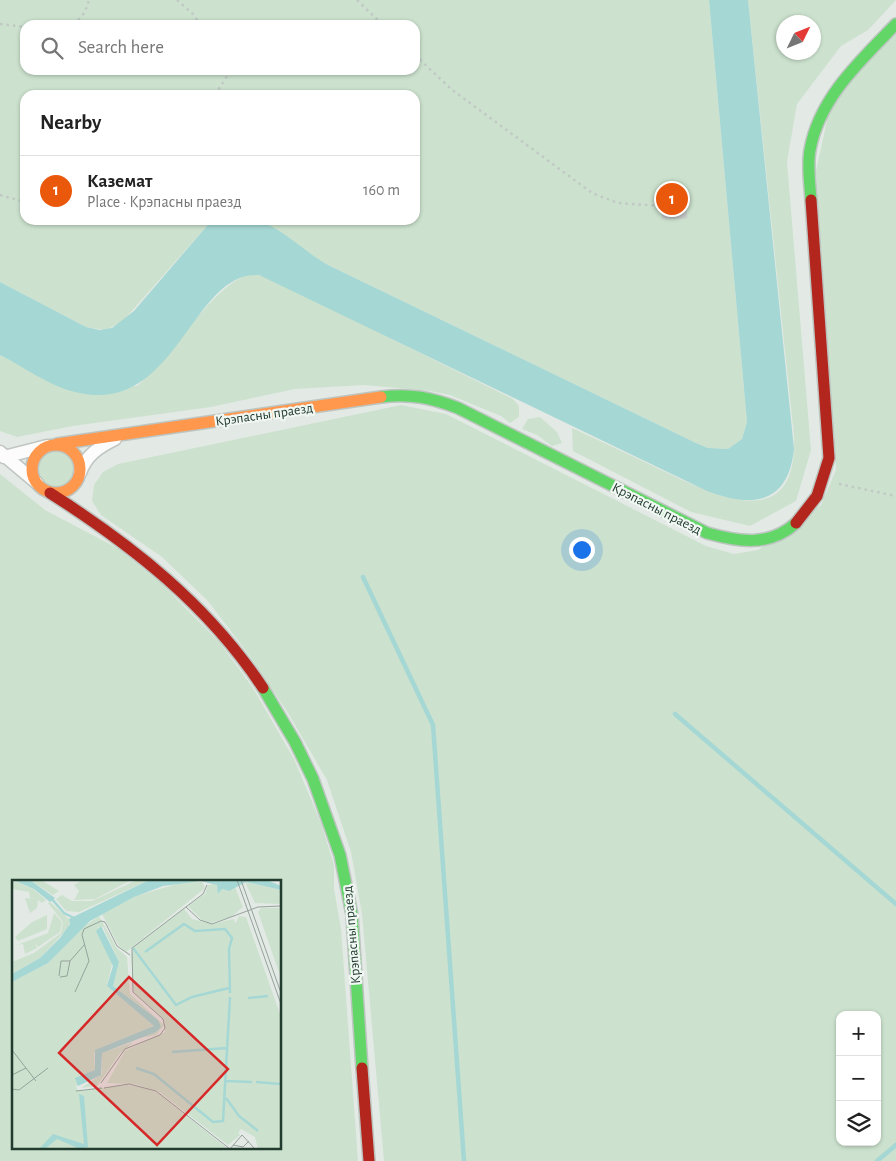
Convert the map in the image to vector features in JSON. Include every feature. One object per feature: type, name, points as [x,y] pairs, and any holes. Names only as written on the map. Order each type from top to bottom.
[{"type":"street","name":"Крэпасны праезд","points":[[52,445],[394,395],[413,395],[458,408],[707,533],[734,540],[767,540],[789,527],[809,510],[818,497],[825,480],[829,458],[810,187],[810,150],[822,111],[842,81],[896,24]]},
{"type":"street","points":[[2,454],[50,492],[66,491],[73,487],[92,453],[124,434]]},
{"type":"street","points":[[2,454],[52,445],[65,446],[78,457],[84,501],[98,524]]},
{"type":"street","points":[[37,483],[32,469],[33,462],[41,450],[52,445]]},
{"type":"street","name":"Крэпасны праезд","points":[[50,492],[98,524],[167,577],[218,630],[252,673],[285,725],[319,792],[334,834],[349,896],[369,1161]]},
{"type":"path","points":[[78,20],[85,12],[90,0]]},
{"type":"path","points":[[177,0],[197,20]]},
{"type":"path","points":[[357,0],[378,20]]},
{"type":"path","points":[[0,24],[20,26]]},
{"type":"path","points":[[420,60],[450,88],[592,192],[618,203],[661,206]]},
{"type":"path","points":[[219,90],[228,75]]},
{"type":"path","points":[[0,195],[20,201]]},
{"type":"path","points":[[825,480],[896,496]]},
{"type":"green space","points":[[0,0],[709,0],[747,422],[742,439],[728,449],[708,448],[696,443],[328,265],[264,225],[420,225],[420,90],[20,90],[20,225],[208,225],[123,321],[106,330],[86,327],[0,282]]},
{"type":"green space","points":[[748,0],[896,0],[868,30],[841,46],[797,104],[787,162],[811,450],[796,501],[750,526],[691,512],[573,451],[572,428],[680,479],[726,497],[748,500],[767,498],[782,488],[792,468],[794,436]]},
{"type":"green space","points":[[896,30],[896,1161],[384,1161],[362,914],[351,852],[327,780],[288,713],[249,655],[208,601],[162,557],[101,515],[92,501],[94,485],[103,472],[118,464],[401,405],[446,414],[706,546],[734,554],[758,550],[821,505],[836,470],[816,171],[828,116],[854,74]]},
{"type":"green space","points":[[251,274],[267,277],[513,399],[519,406],[519,417],[510,423],[501,416],[450,395],[430,391],[364,385],[295,389],[211,407],[73,426],[17,437],[0,431],[0,355],[58,385],[137,386],[150,374],[192,323],[222,291],[237,280]]},
{"type":"green space","points":[[540,417],[557,432],[562,443],[552,446],[537,435],[522,429],[528,419]]},
{"type":"green space","points":[[60,449],[67,452],[73,458],[76,469],[75,477],[67,486],[60,489],[52,489],[45,486],[37,477],[36,465],[39,458],[48,450]]},
{"type":"green space","points":[[0,474],[45,510],[119,549],[162,584],[220,643],[253,688],[294,759],[321,823],[334,865],[334,889],[341,929],[358,1161],[0,1161]]},
{"type":"water","points":[[709,0],[748,0],[794,449],[790,468],[784,482],[776,491],[765,497],[753,500],[739,499],[707,491],[259,275],[236,280],[216,295],[160,365],[137,384],[109,394],[75,392],[46,381],[0,355],[0,282],[86,327],[100,330],[112,328],[134,311],[208,225],[269,225],[328,265],[708,448],[728,449],[742,439],[747,422]]},
{"type":"building","points":[[684,190],[687,218],[663,219],[659,191]]},
{"type":"waterway","points":[[363,577],[433,725],[464,1161]]},
{"type":"waterway","points":[[675,714],[896,904]]},
{"type":"waterway","points":[[877,1161],[896,1145]]},
{"type":"traffic: fast","points":[[811,200],[809,156],[822,113],[843,81],[896,24]]},
{"type":"traffic: fast","points":[[381,397],[421,397],[458,408],[707,533],[731,539],[765,539],[786,531],[796,523]]},
{"type":"traffic: fast","points":[[263,688],[295,742],[313,779],[340,855],[352,915],[362,1068]]},
{"type":"traffic: slow","points":[[57,444],[381,397]]},
{"type":"traffic: slow","points":[[51,445],[61,445],[73,452],[80,464],[80,469],[80,474],[73,486],[61,493],[51,493],[43,489],[36,482],[32,474],[32,464],[36,456],[43,449],[51,445]]},
{"type":"traffic: jam","points":[[796,523],[817,496],[829,458],[811,200]]},
{"type":"traffic: jam","points":[[50,493],[111,534],[167,579],[218,630],[263,688]]},
{"type":"traffic: jam","points":[[362,1068],[369,1161]]},
{"type":"place","name":"Каземат","points":[[672,199]]}]
